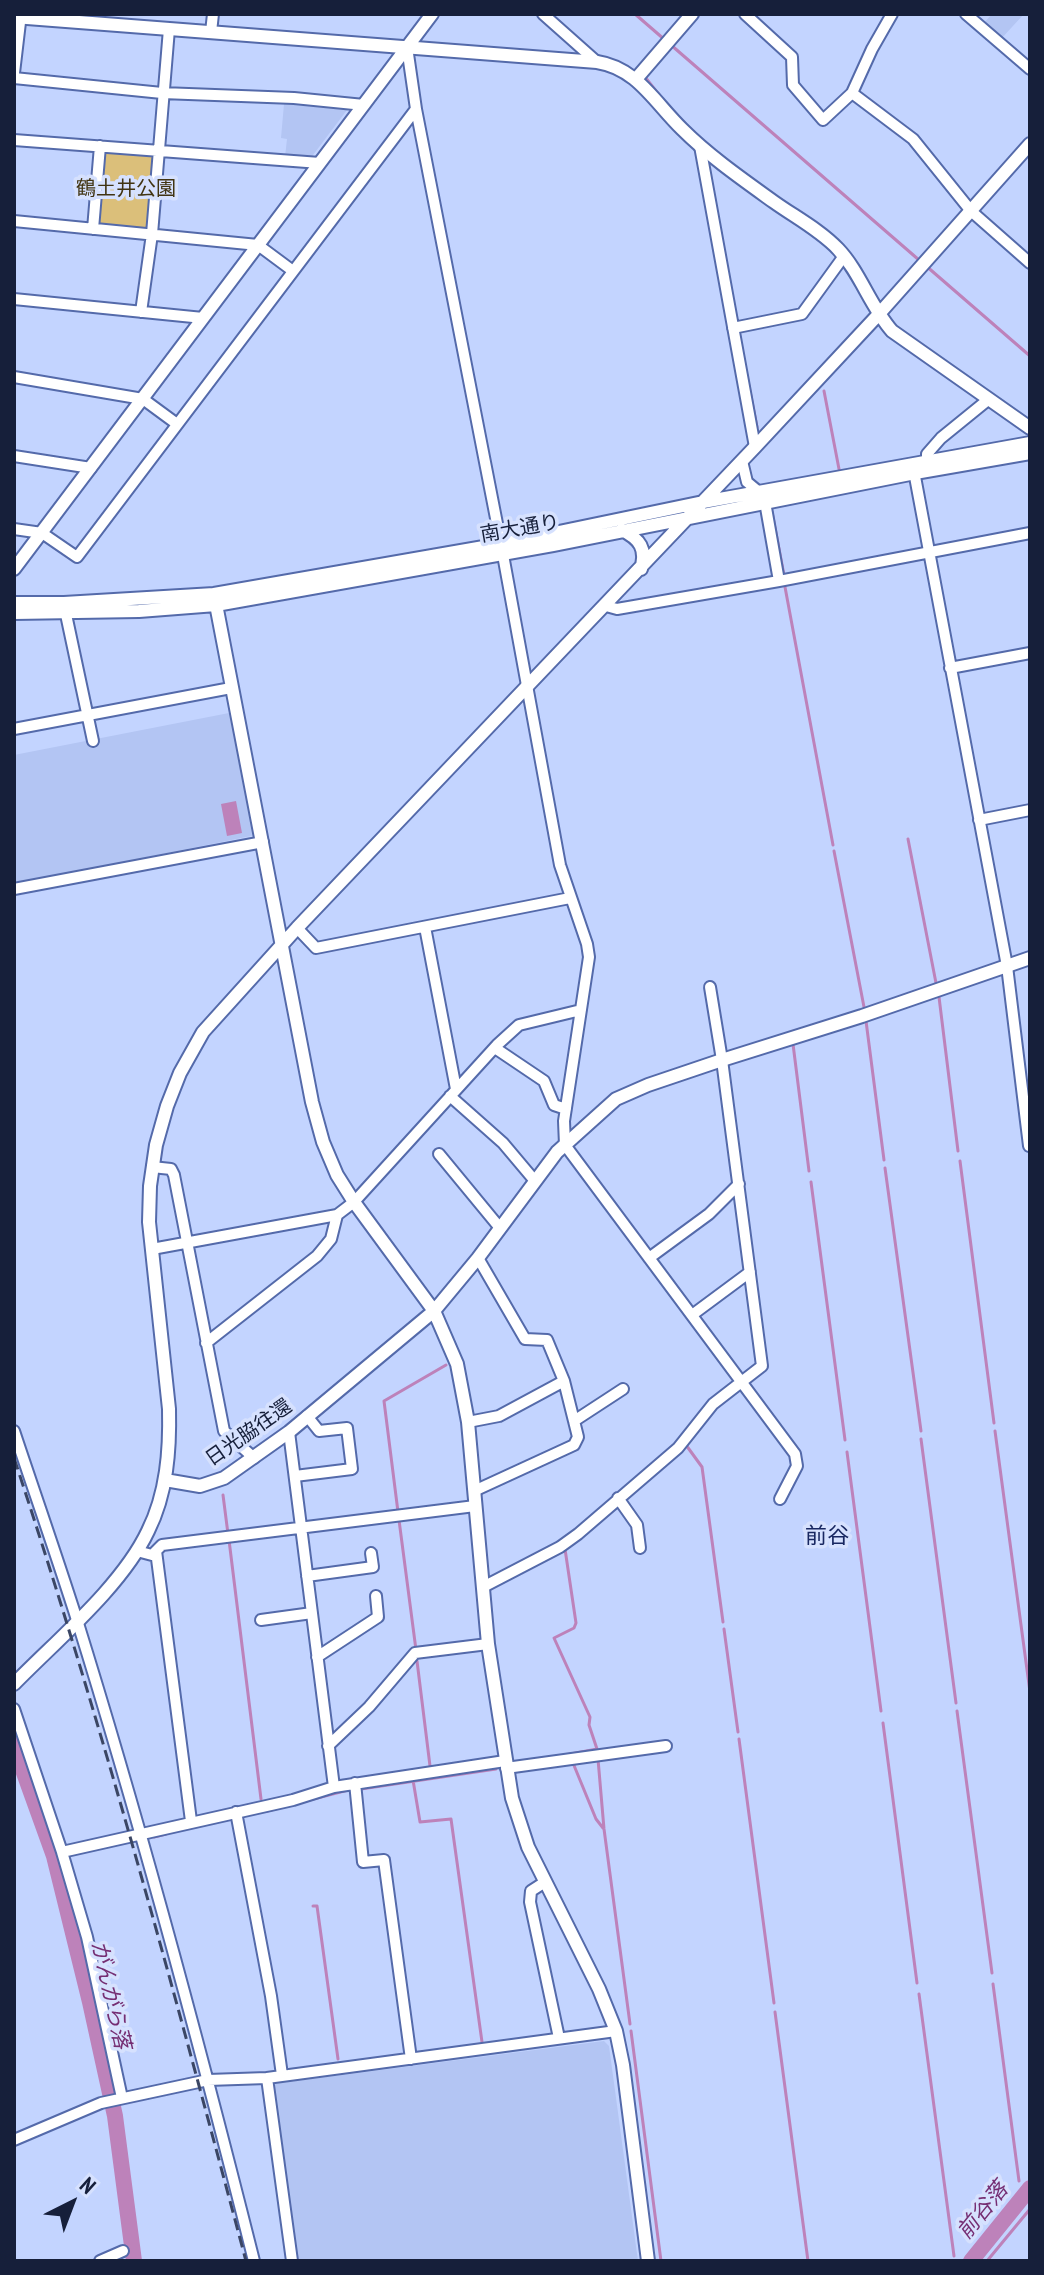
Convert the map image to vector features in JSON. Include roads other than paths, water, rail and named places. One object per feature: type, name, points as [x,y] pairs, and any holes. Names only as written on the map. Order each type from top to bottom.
[{"type":"street","points":[[211,32],[213,14]]},
{"type":"street","points":[[14,569],[432,14]]},
{"type":"street","points":[[543,14],[597,62]]},
{"type":"street","points":[[636,79],[692,14]]},
{"type":"street","points":[[745,14],[792,57],[793,85],[823,120],[852,93],[892,14]]},
{"type":"street","points":[[966,14],[1030,69]]},
{"type":"street","points":[[364,105],[294,98],[162,93],[14,75],[18,16],[597,62],[621,68],[636,79],[700,146],[828,238],[844,256],[878,315],[892,331],[1030,428]]},
{"type":"street","points":[[141,312],[152,234],[169,29]]},
{"type":"street","points":[[407,47],[416,109],[560,865],[589,957],[566,1109],[565,1145],[795,1454],[797,1466],[780,1499]]},
{"type":"street","points":[[852,93],[913,139],[971,211],[1030,263]]},
{"type":"street","points":[[14,529],[42,533],[77,557],[416,109]]},
{"type":"street","points":[[14,140],[320,163]]},
{"type":"street","points":[[14,1684],[118,1576],[137,1551],[156,1511],[165,1480],[169,1409],[149,1202],[152,1167],[167,1106],[189,1055],[203,1032],[297,928],[606,606],[878,315],[1030,144]]},
{"type":"street","points":[[93,229],[100,146]]},
{"type":"street","points":[[700,146],[755,447]]},
{"type":"street","points":[[14,221],[258,245],[293,271]]},
{"type":"street","points":[[733,328],[802,314],[844,256]]},
{"type":"street","points":[[14,299],[203,318]]},
{"type":"street","points":[[14,377],[143,399],[177,424]]},
{"type":"street","points":[[927,461],[927,454],[941,438],[989,399]]},
{"type":"street","name":"南大通り","points":[[914,468],[927,461],[1030,443]]},
{"type":"street","name":"南大通り","points":[[14,603],[139,611],[215,600],[502,548],[622,530],[762,497],[914,468],[1030,453]]},
{"type":"street","points":[[14,456],[91,468]]},
{"type":"street","points":[[742,461],[747,482],[762,497],[779,581]]},
{"type":"street","points":[[914,468],[1007,966],[1029,1146]]},
{"type":"street","name":"南大通り","points":[[502,548],[703,502],[762,497]]},
{"type":"street","points":[[622,530],[639,541],[644,549],[641,569]]},
{"type":"street","points":[[606,606],[617,609],[1030,533]]},
{"type":"street","points":[[215,600],[312,1102],[323,1142],[337,1175],[354,1202],[434,1311],[457,1364],[468,1422],[488,1644],[506,1764],[518,1820],[616,2031],[648,2261]]},
{"type":"street","points":[[65,608],[93,741]]},
{"type":"street","name":"南大通り","points":[[14,613],[65,608]]},
{"type":"street","points":[[950,668],[1030,653]]},
{"type":"street","points":[[14,729],[231,688]]},
{"type":"street","points":[[979,820],[1030,810]]},
{"type":"street","points":[[14,889],[263,842]]},
{"type":"street","points":[[297,928],[316,948],[570,898]]},
{"type":"street","points":[[425,927],[453,1092],[535,1181]]},
{"type":"street","name":"日光脇往還","points":[[165,1480],[206,1485],[224,1478],[289,1432],[434,1311],[565,1145],[616,1099],[648,1085],[1030,958]]},
{"type":"street","points":[[483,1587],[560,1547],[678,1448],[713,1404],[762,1366],[710,987]]},
{"type":"street","points":[[152,1249],[337,1215],[354,1202],[453,1092],[519,1025],[581,1010]]},
{"type":"street","points":[[495,1048],[544,1081],[554,1105],[566,1109]]},
{"type":"street","points":[[439,1154],[500,1228]]},
{"type":"street","points":[[152,1167],[171,1169],[174,1175],[224,1431],[254,1458]]},
{"type":"street","points":[[649,1258],[709,1214],[739,1184]]},
{"type":"street","points":[[206,1343],[317,1256],[331,1239],[337,1215]]},
{"type":"street","points":[[474,1491],[574,1445],[578,1437],[564,1381],[547,1340],[525,1339],[478,1258]]},
{"type":"street","points":[[692,1315],[750,1272]]},
{"type":"street","points":[[468,1422],[499,1416],[564,1381]]},
{"type":"street","points":[[574,1421],[623,1389]]},
{"type":"street","points":[[295,1476],[352,1469],[347,1428],[319,1431],[307,1416]]},
{"type":"street","points":[[14,1431],[77,1620],[140,1834],[254,2261]]},
{"type":"street","points":[[289,1432],[334,1787]]},
{"type":"street","points":[[618,1498],[637,1525],[640,1548]]},
{"type":"street","points":[[137,1551],[152,1555],[162,1545],[475,1506]]},
{"type":"street","points":[[156,1551],[191,1821]]},
{"type":"street","points":[[307,1576],[373,1567],[371,1553]]},
{"type":"street","points":[[317,1657],[378,1617],[376,1596]]},
{"type":"street","points":[[261,1620],[312,1613]]},
{"type":"street","points":[[328,1746],[369,1707],[415,1653],[488,1644]]},
{"type":"street","points":[[14,1709],[87,1937],[120,2098]]},
{"type":"street","points":[[62,1852],[355,1783],[666,1746]]},
{"type":"street","points":[[355,1783],[363,1862],[384,1860],[411,2059]]},
{"type":"street","points":[[236,1812],[271,1996],[282,2075]]},
{"type":"street","points":[[545,1882],[531,1891],[530,1902],[559,2038]]},
{"type":"street","points":[[14,2140],[102,2103],[208,2080],[267,2078],[616,2031]]},
{"type":"street","points":[[267,2078],[292,2261]]},
{"type":"street","points":[[100,2261],[123,2251]]},
{"type":"waterway","points":[[635,14],[665,40]]},
{"type":"waterway","points":[[671,45],[919,260]]},
{"type":"waterway","points":[[645,77],[660,96]]},
{"type":"waterway","points":[[925,265],[1030,356]]},
{"type":"waterway","points":[[744,361],[757,427]]},
{"type":"waterway","points":[[824,391],[839,469]]},
{"type":"waterway","points":[[772,512],[784,575]]},
{"type":"waterway","points":[[785,587],[833,845]]},
{"type":"waterway","points":[[908,839],[936,983]]},
{"type":"waterway","points":[[834,851],[864,1007]]},
{"type":"waterway","points":[[939,997],[958,1151]]},
{"type":"waterway","points":[[866,1021],[884,1160]]},
{"type":"waterway","points":[[793,1044],[809,1171]]},
{"type":"waterway","points":[[960,1161],[994,1423]]},
{"type":"waterway","points":[[885,1168],[921,1431]]},
{"type":"waterway","points":[[811,1182],[845,1440]]},
{"type":"waterway","points":[[398,1512],[384,1401],[446,1365]]},
{"type":"waterway","points":[[995,1431],[1030,1692]]},
{"type":"waterway","points":[[921,1439],[956,1703]]},
{"type":"waterway","points":[[686,1445],[702,1467],[723,1622]]},
{"type":"waterway","points":[[847,1452],[881,1711]]},
{"type":"waterway","points":[[223,1495],[228,1534]]},
{"type":"waterway","points":[[399,1520],[416,1650]]},
{"type":"waterway","points":[[229,1540],[261,1799]]},
{"type":"waterway","points":[[560,1756],[597,1749],[589,1725],[590,1717],[554,1638],[574,1628],[576,1623],[565,1549]]},
{"type":"waterway","points":[[724,1629],[738,1732]]},
{"type":"waterway","points":[[417,1661],[430,1766]]},
{"type":"waterway","points":[[957,1711],[992,1973]]},
{"type":"waterway","points":[[883,1723],[917,1983]]},
{"type":"waterway","points":[[739,1739],[774,2003]]},
{"type":"waterway","name":"がんがら落","points":[[14,1745],[54,1856],[90,2002],[115,2116],[134,2261]]},
{"type":"waterway","points":[[598,1759],[604,1829],[630,2024]]},
{"type":"waterway","points":[[573,1763],[596,1819],[603,1828]]},
{"type":"waterway","points":[[361,1789],[496,1769]]},
{"type":"waterway","points":[[413,1780],[420,1822],[451,1819],[482,2042]]},
{"type":"waterway","points":[[267,1811],[352,1789]]},
{"type":"waterway","points":[[154,1837],[166,1834]]},
{"type":"waterway","points":[[313,1906],[317,1906],[338,2059]]},
{"type":"waterway","points":[[993,1984],[1019,2181]]},
{"type":"waterway","points":[[919,1994],[954,2256]]},
{"type":"waterway","points":[[775,2012],[808,2261]]},
{"type":"waterway","points":[[631,2031],[661,2261]]},
{"type":"waterway","name":"前谷落","points":[[971,2261],[1030,2188]]},
{"type":"waterway","points":[[987,2261],[1030,2209]]},
{"type":"railway","points":[[14,1458],[107,1757],[246,2261]]},
{"type":"district","name":"前谷","points":[[827,1537]]},
{"type":"park label","name":"鶴土井公園","points":[[126,189]]}]
